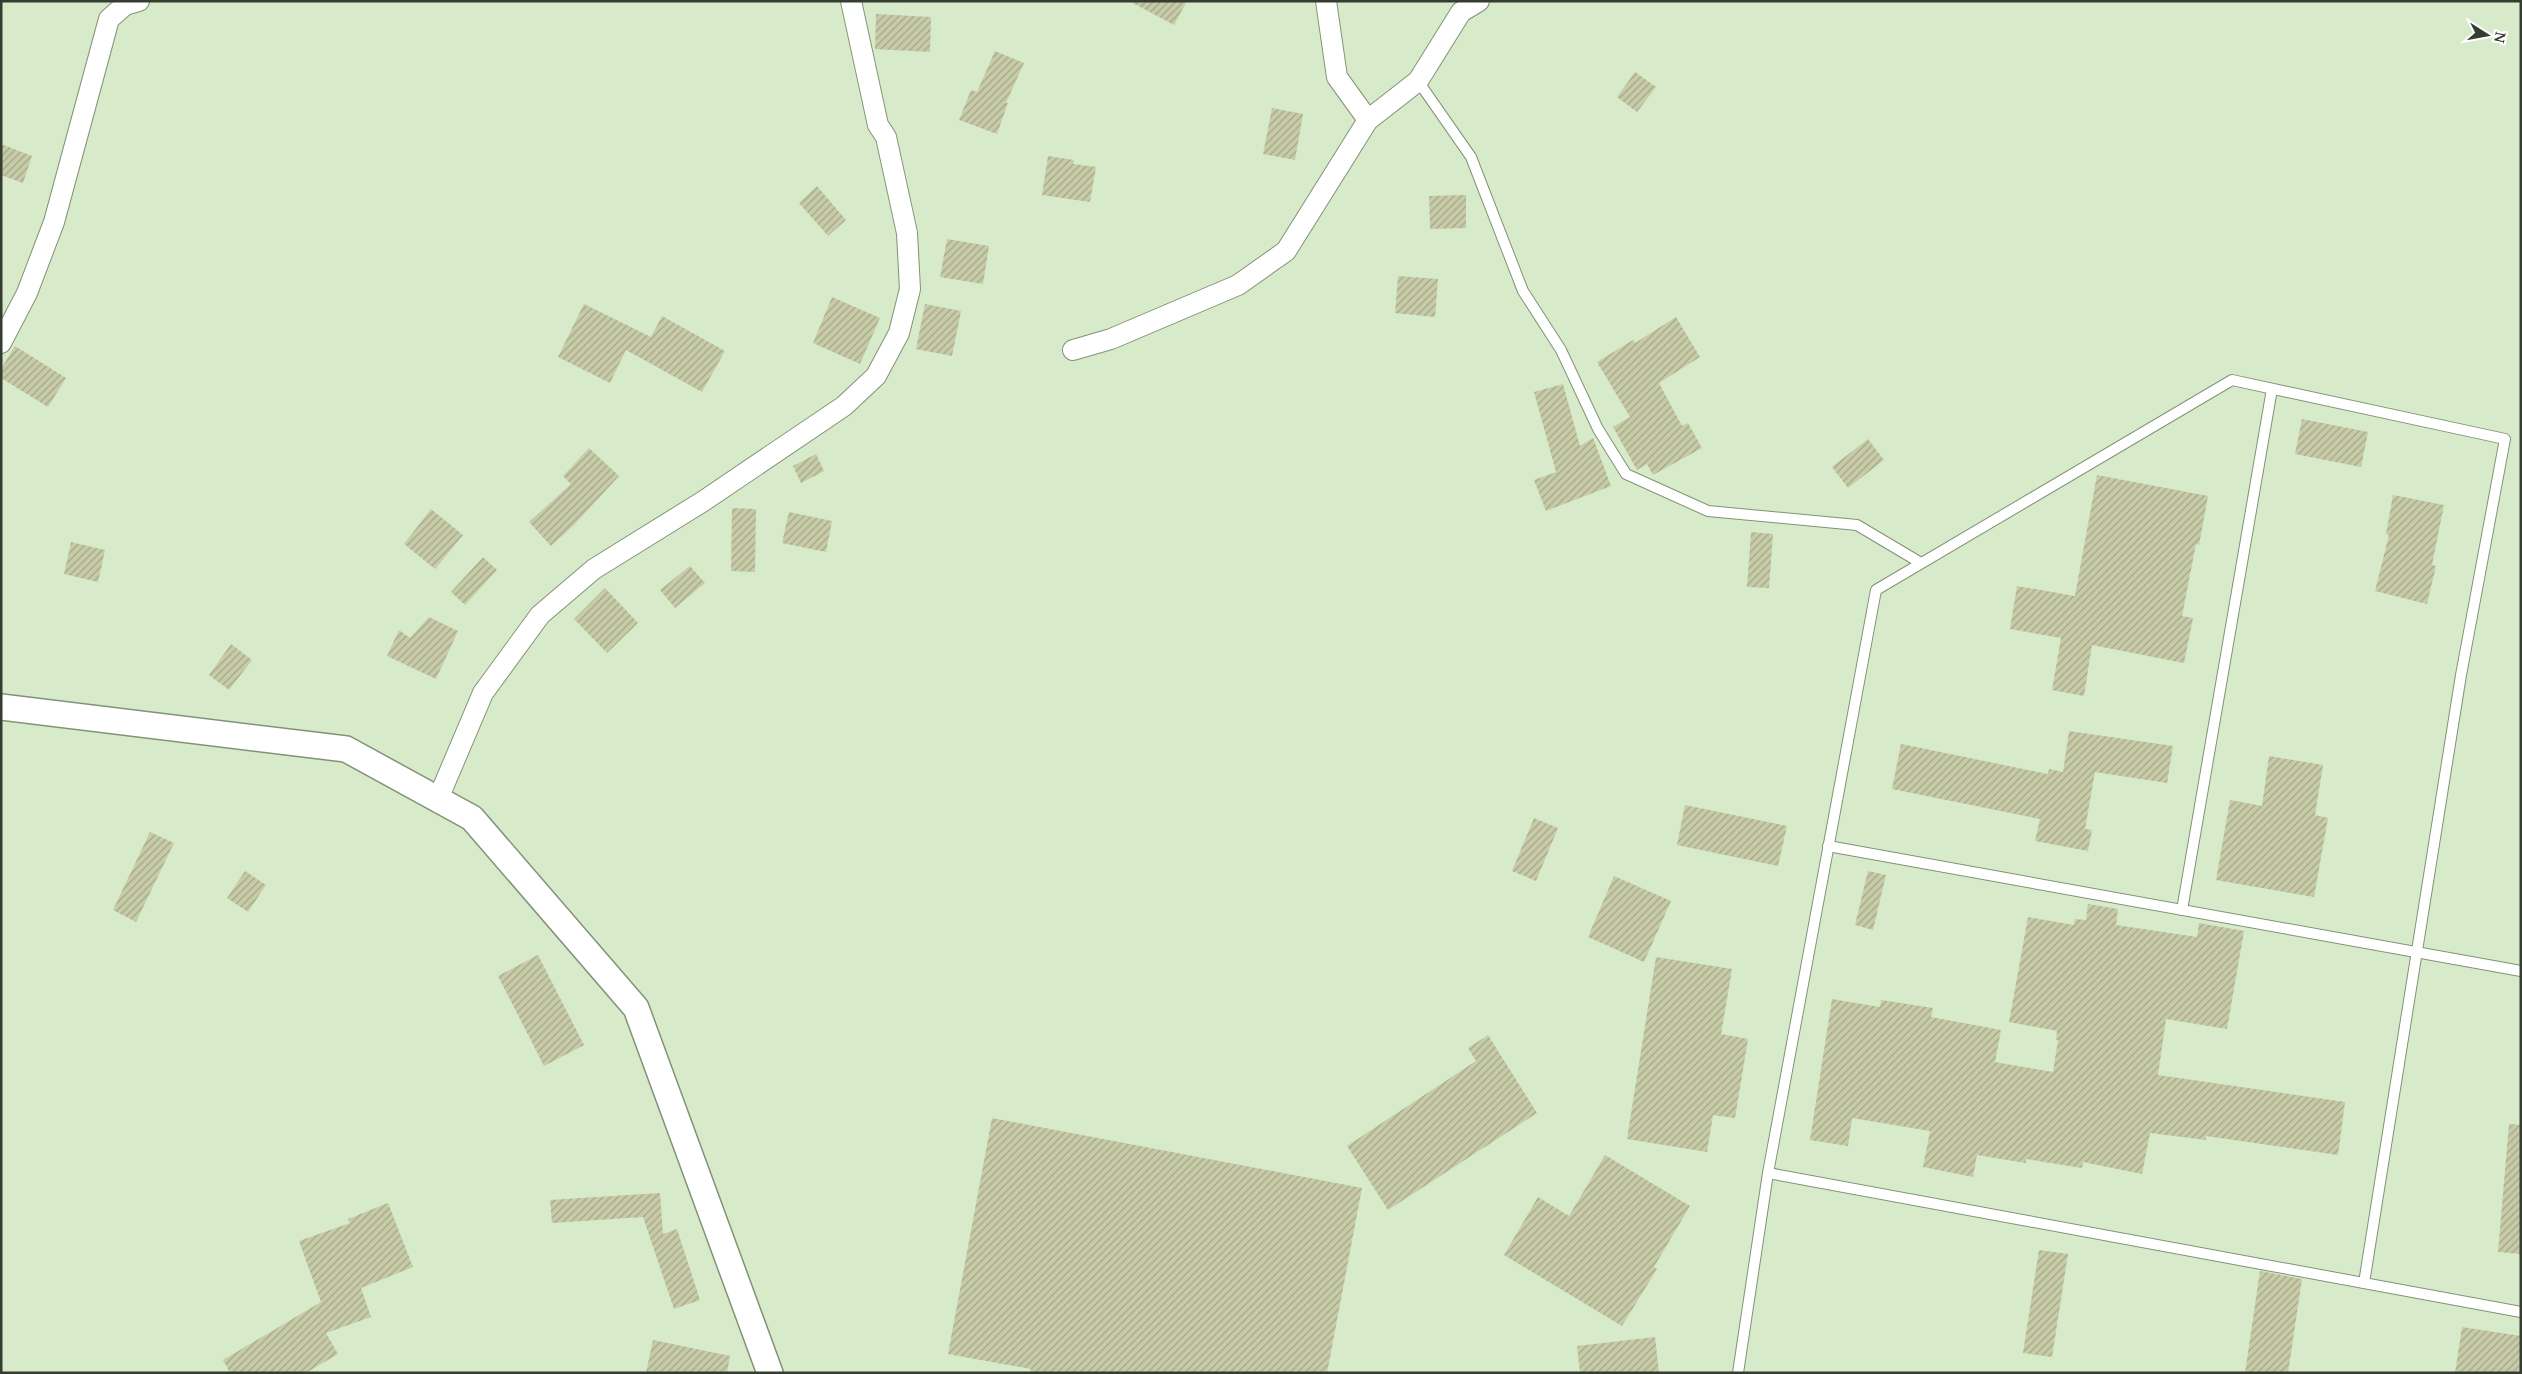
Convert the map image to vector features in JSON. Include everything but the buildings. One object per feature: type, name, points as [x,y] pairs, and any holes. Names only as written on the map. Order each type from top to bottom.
[{"type":"street","points":[[1,343],[27,293],[54,222],[109,19],[125,5],[139,1]]},
{"type":"street","points":[[438,799],[483,693],[540,615],[594,568],[702,502],[844,406],[876,376],[899,333],[910,289],[907,233],[886,137],[878,125],[851,1]]},
{"type":"street","points":[[1326,1],[1337,77],[1368,120]]},
{"type":"street","points":[[1072,350],[1111,339],[1238,285],[1286,251],[1368,120],[1418,81],[1461,12],[1479,1]]},
{"type":"street","points":[[1,707],[346,749],[472,818],[636,1008],[770,1373]]},
{"type":"lane","points":[[1418,81],[1471,157],[1523,291],[1561,350],[1598,429],[1626,474],[1708,511],[1857,524],[1921,563]]},
{"type":"lane","points":[[1738,1373],[1768,1173],[1876,590],[2232,380],[2505,439],[2461,675],[2364,1283]]},
{"type":"lane","points":[[2182,910],[2272,389]]},
{"type":"lane","points":[[1828,846],[2521,971]]},
{"type":"lane","points":[[1768,1173],[2521,1312]]}]
